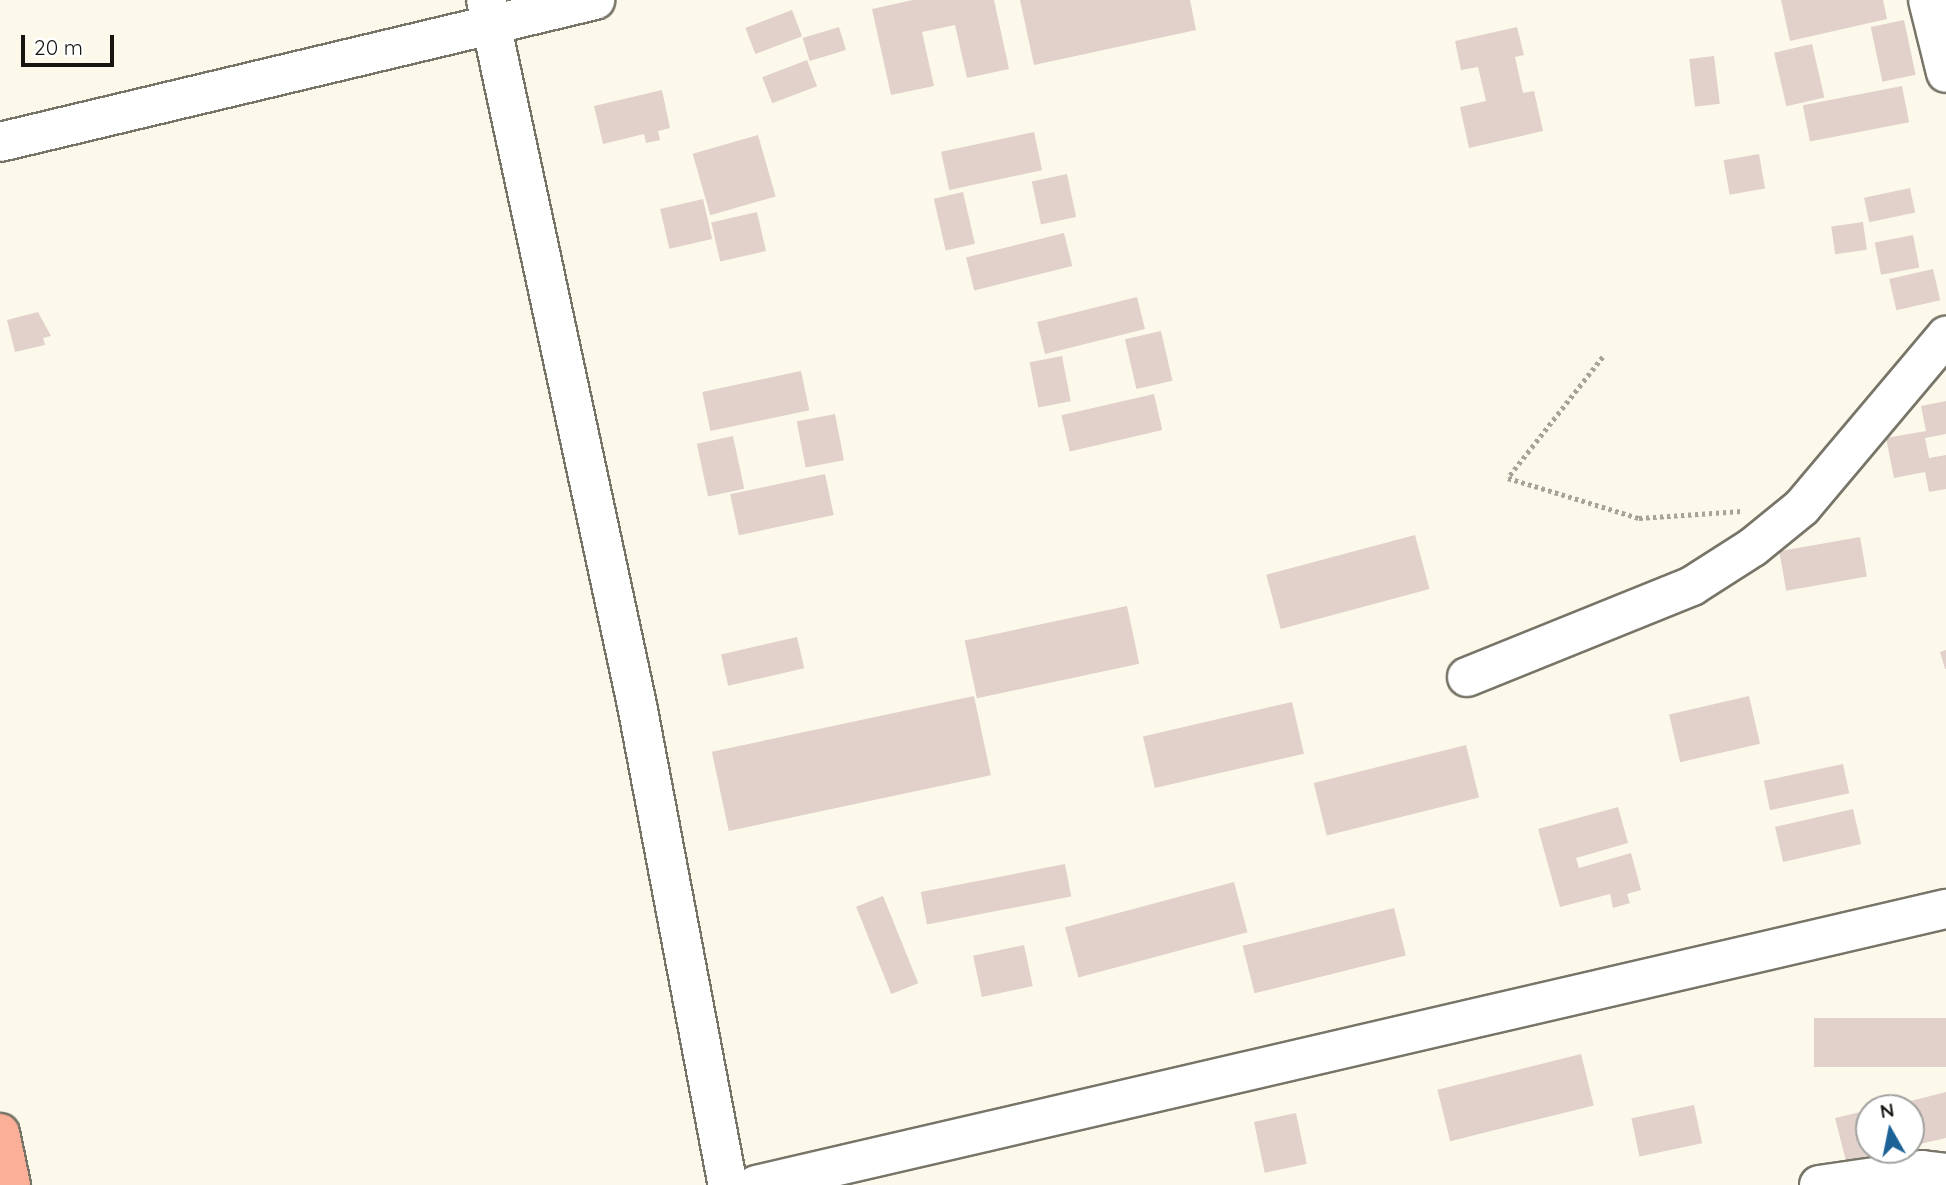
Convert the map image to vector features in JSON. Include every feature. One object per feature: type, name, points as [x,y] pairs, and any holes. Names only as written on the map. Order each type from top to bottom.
[{"type":"highway","points":[[0,1133],[11,1185]]},
{"type":"street","points":[[0,142],[486,11],[595,0]]},
{"type":"street","points":[[1928,0],[1946,74]]},
{"type":"street","points":[[486,11],[637,705],[727,1185]]},
{"type":"street","points":[[1467,677],[1692,586],[1753,547],[1802,507],[1946,336]]},
{"type":"street","points":[[756,1185],[1946,909]]},
{"type":"street","points":[[1819,1185],[1922,1170],[1946,1173]]},
{"type":"path","points":[[1603,357],[1508,478],[1639,518],[1748,511]]},
{"type":"building","points":[[913,0],[994,0],[1009,69],[967,78],[955,25],[922,32],[934,86],[891,95],[872,9]]},
{"type":"building","points":[[1020,0],[1190,0],[1196,30],[1034,65]]},
{"type":"building","points":[[1781,0],[1883,0],[1887,19],[1790,41]]},
{"type":"building","points":[[792,10],[802,36],[755,54],[745,28]]},
{"type":"building","points":[[1904,20],[1916,75],[1882,82],[1871,27]]},
{"type":"building","points":[[839,27],[846,50],[810,61],[803,38]]},
{"type":"building","points":[[1517,27],[1524,55],[1515,57],[1523,93],[1534,91],[1543,131],[1469,148],[1460,107],[1486,101],[1478,67],[1461,70],[1455,41]]},
{"type":"building","points":[[1812,44],[1824,98],[1786,106],[1774,53]]},
{"type":"building","points":[[1714,56],[1720,104],[1695,107],[1689,59]]},
{"type":"building","points":[[807,60],[817,86],[772,103],[762,77]]},
{"type":"building","points":[[1902,86],[1909,122],[1810,142],[1803,105]]},
{"type":"building","points":[[662,90],[670,128],[658,131],[660,140],[646,143],[644,134],[603,144],[594,106]]},
{"type":"building","points":[[1034,132],[1042,170],[949,190],[941,152]]},
{"type":"building","points":[[758,135],[776,197],[710,215],[693,154]]},
{"type":"building","points":[[1759,154],[1765,188],[1730,195],[1724,160]]},
{"type":"building","points":[[1067,174],[1076,217],[1041,225],[1032,181]]},
{"type":"building","points":[[1910,188],[1915,212],[1869,222],[1864,198]]},
{"type":"building","points":[[963,192],[975,244],[946,250],[934,199]]},
{"type":"building","points":[[703,199],[712,239],[669,249],[660,209]]},
{"type":"building","points":[[757,212],[766,251],[720,262],[711,223]]},
{"type":"building","points":[[1863,222],[1867,250],[1835,254],[1831,226]]},
{"type":"building","points":[[1064,233],[1072,266],[974,290],[966,257]]},
{"type":"building","points":[[1913,235],[1919,267],[1881,275],[1875,242]]},
{"type":"building","points":[[1933,269],[1940,300],[1896,310],[1889,279]]},
{"type":"building","points":[[1137,297],[1145,329],[1045,354],[1037,322]]},
{"type":"building","points":[[38,312],[51,336],[43,338],[45,345],[15,352],[7,320]]},
{"type":"building","points":[[1161,331],[1172,381],[1136,389],[1125,339]]},
{"type":"building","points":[[1062,356],[1071,401],[1038,407],[1030,362]]},
{"type":"building","points":[[801,371],[809,410],[711,431],[702,392]]},
{"type":"building","points":[[1154,394],[1162,430],[1070,451],[1061,415]]},
{"type":"building","points":[[1946,401],[1946,434],[1925,438],[1929,458],[1946,455],[1946,489],[1929,492],[1925,472],[1894,478],[1886,438],[1926,431],[1921,406]]},
{"type":"building","points":[[835,414],[844,460],[806,468],[797,421]]},
{"type":"building","points":[[733,436],[744,489],[708,497],[697,444]]},
{"type":"building","points":[[825,474],[834,515],[739,535],[730,494]]},
{"type":"building","points":[[1415,535],[1429,589],[1281,629],[1266,575]]},
{"type":"building","points":[[1860,537],[1867,576],[1786,591],[1779,551]]},
{"type":"building","points":[[1127,606],[1139,664],[977,698],[965,641]]},
{"type":"building","points":[[797,637],[804,668],[728,686],[721,655]]},
{"type":"building","points":[[1946,650],[1946,669],[1945,669],[1940,652]]},
{"type":"building","points":[[974,696],[991,775],[729,831],[712,752]]},
{"type":"building","points":[[1749,696],[1760,744],[1680,762],[1669,714]]},
{"type":"building","points":[[1292,702],[1304,754],[1155,788],[1143,736]]},
{"type":"building","points":[[1466,745],[1479,797],[1327,835],[1314,783]]},
{"type":"building","points":[[1843,764],[1849,793],[1770,810],[1764,781]]},
{"type":"building","points":[[1618,807],[1628,843],[1576,858],[1579,868],[1631,853],[1641,890],[1627,894],[1630,903],[1613,908],[1610,894],[1560,907],[1538,829]]},
{"type":"building","points":[[1853,809],[1861,844],[1783,862],[1775,827]]},
{"type":"building","points":[[1065,864],[1071,896],[927,924],[921,892]]},
{"type":"building","points":[[1234,882],[1247,932],[1078,978],[1065,927]]},
{"type":"building","points":[[883,896],[918,983],[891,994],[856,907]]},
{"type":"building","points":[[1394,908],[1406,956],[1254,993],[1243,946]]},
{"type":"building","points":[[1024,945],[1033,986],[982,997],[973,956]]},
{"type":"building","points":[[1814,1018],[1946,1018],[1946,1067],[1814,1067]]},
{"type":"building","points":[[1581,1054],[1594,1105],[1450,1141],[1437,1090]]},
{"type":"building","points":[[1946,1092],[1946,1138],[1925,1143],[1925,1097]]},
{"type":"building","points":[[1694,1105],[1702,1143],[1640,1156],[1631,1118]]},
{"type":"building","points":[[1296,1113],[1307,1164],[1265,1173],[1254,1122]]},
{"type":"building","points":[[1855,1113],[1855,1159],[1846,1161],[1835,1118]]}]
